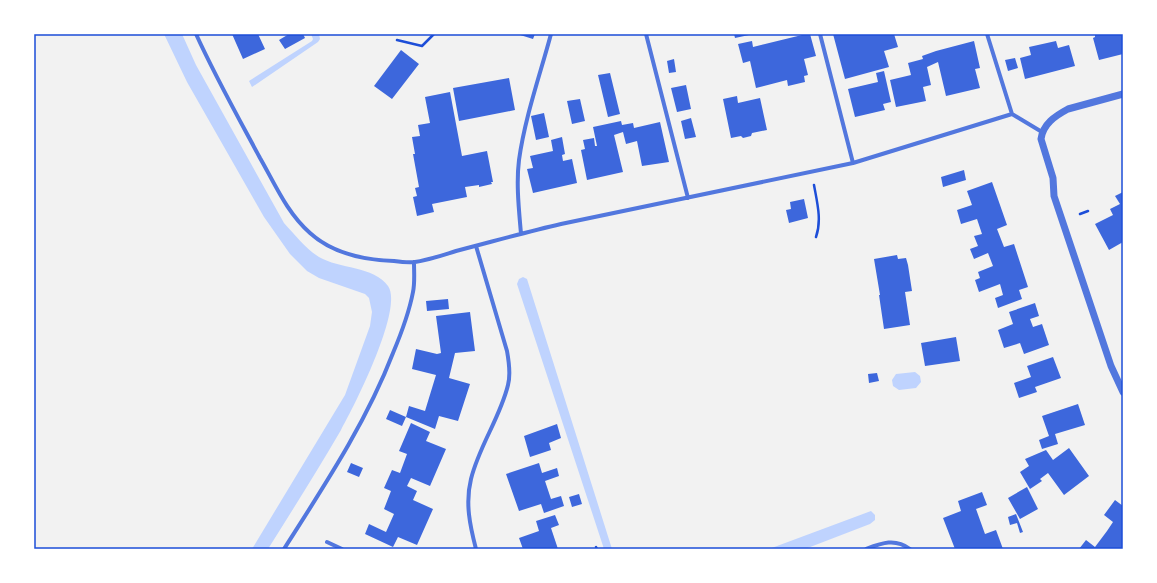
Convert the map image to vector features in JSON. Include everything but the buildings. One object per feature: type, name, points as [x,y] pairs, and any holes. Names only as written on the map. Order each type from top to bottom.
[{"type":"street","points":[[196,34],[232,106],[286,204],[298,221],[310,234],[339,252],[370,260],[414,262],[520,234],[853,163],[1012,114]]},
{"type":"street","points":[[520,234],[519,160],[528,115],[551,34]]},
{"type":"street","points":[[646,34],[688,198]]},
{"type":"street","points":[[820,34],[853,163]]},
{"type":"street","points":[[987,34],[1012,114],[1042,132]]},
{"type":"street","points":[[1123,94],[1068,109],[1053,118],[1046,125],[1042,132],[1041,139],[1053,178],[1054,196],[1111,366],[1123,392]]},
{"type":"street","points":[[476,246],[507,351],[509,365],[508,384],[503,400],[481,449],[471,479],[468,503],[470,526],[476,549]]},
{"type":"street","points":[[284,549],[348,446],[371,404],[388,367],[406,320],[413,292],[414,262]]},
{"type":"street","points":[[328,542],[342,549]]},
{"type":"street","points":[[866,549],[883,543],[892,542],[901,544],[910,549]]},
{"type":"path","points":[[397,40],[422,46],[434,34]]},
{"type":"path","points":[[814,186],[818,205],[819,222],[816,237]]},
{"type":"path","points":[[1080,214],[1088,212]]},
{"type":"water","points":[[164,34],[182,34],[196,65],[284,223],[305,246],[319,257],[336,264],[365,271],[382,280],[388,286],[391,298],[384,335],[356,401],[341,430],[268,549],[252,549],[345,395],[370,326],[372,312],[369,298],[365,294],[319,278],[307,271],[290,254],[264,217],[187,82]]},
{"type":"water","points":[[311,34],[319,34],[320,39],[318,42],[252,87],[249,81],[312,41],[313,39]]},
{"type":"water","points":[[523,277],[527,279],[612,549],[604,549],[517,284],[519,279]]},
{"type":"water","points":[[915,372],[920,376],[921,382],[916,388],[899,390],[893,386],[892,380],[896,374]]},
{"type":"water","points":[[871,511],[875,515],[875,520],[870,524],[805,549],[769,549]]}]
